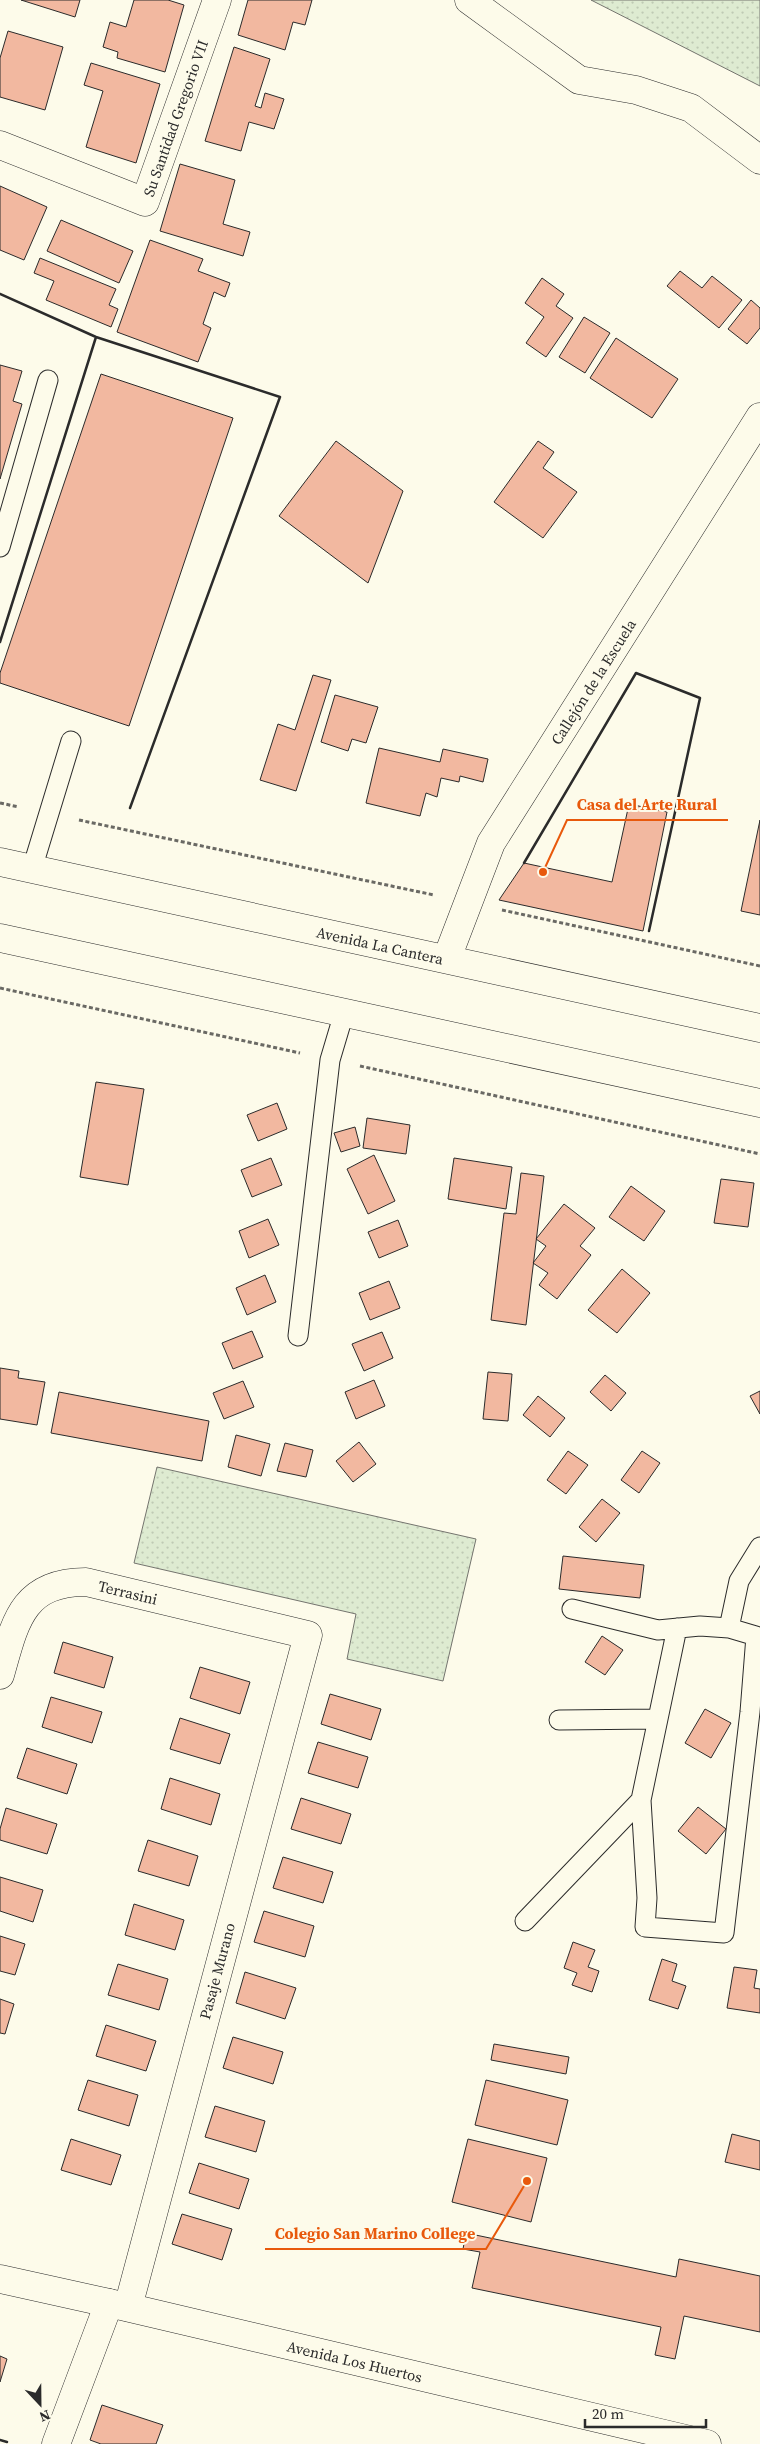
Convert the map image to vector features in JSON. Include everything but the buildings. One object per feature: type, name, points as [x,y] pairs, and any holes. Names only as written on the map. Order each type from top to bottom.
[{"type":"main road","name":"Su Santidad Gregorio VII","points":[[0,145],[145,202],[217,0]]},
{"type":"main road","points":[[469,0],[579,80],[636,90],[692,108],[760,160]]},
{"type":"main road","name":"Callejón de la Escuela","points":[[447,958],[467,902],[492,843],[760,417]]},
{"type":"main road","name":"Avenida La Cantera","points":[[0,862],[447,958],[760,1028]]},
{"type":"main road","points":[[0,938],[760,1103]]},
{"type":"main road","name":"Terrasini","points":[[0,1675],[15,1624],[22,1609],[48,1588],[66,1582],[86,1582],[308,1635]]},
{"type":"main road","name":"Pasaje Murano","points":[[56,2444],[118,2305],[308,1635]]},
{"type":"main road","name":"Avenida Los Huertos","points":[[0,2279],[118,2305],[702,2443]]},
{"type":"lane","points":[[0,547],[48,380]]},
{"type":"lane","points":[[32,869],[71,740]]},
{"type":"lane","points":[[298,1336],[330,1060],[344,1013]]},
{"type":"lane","points":[[729,1628],[739,1582],[760,1546]]},
{"type":"lane","points":[[572,1608],[658,1630],[677,1628],[700,1626],[729,1628],[756,1636],[750,1712],[724,1933],[645,1927],[647,1898],[641,1800],[677,1628]]},
{"type":"lane","points":[[559,1720],[657,1719]]},
{"type":"lane","points":[[526,1921],[641,1800]]},
{"type":"path","points":[[0,803],[760,966]]},
{"type":"path","points":[[0,988],[760,1154]]},
{"type":"green space","points":[[591,0],[760,0],[760,86]]},
{"type":"green space","points":[[157,1467],[476,1539],[443,1681],[347,1659],[356,1614],[134,1563]]},
{"type":"wall","points":[[0,294],[96,337],[280,397],[130,808]]},
{"type":"wall","points":[[0,642],[96,337]]},
{"type":"wall","points":[[524,863],[636,673],[700,698],[649,931]]},
{"type":"wall","points":[[0,2440],[7,2442]]},
{"type":"place","name":"Casa del Arte Rural","points":[[543,872]]},
{"type":"place","name":"Colegio San Marino College","points":[[527,2181]]}]
